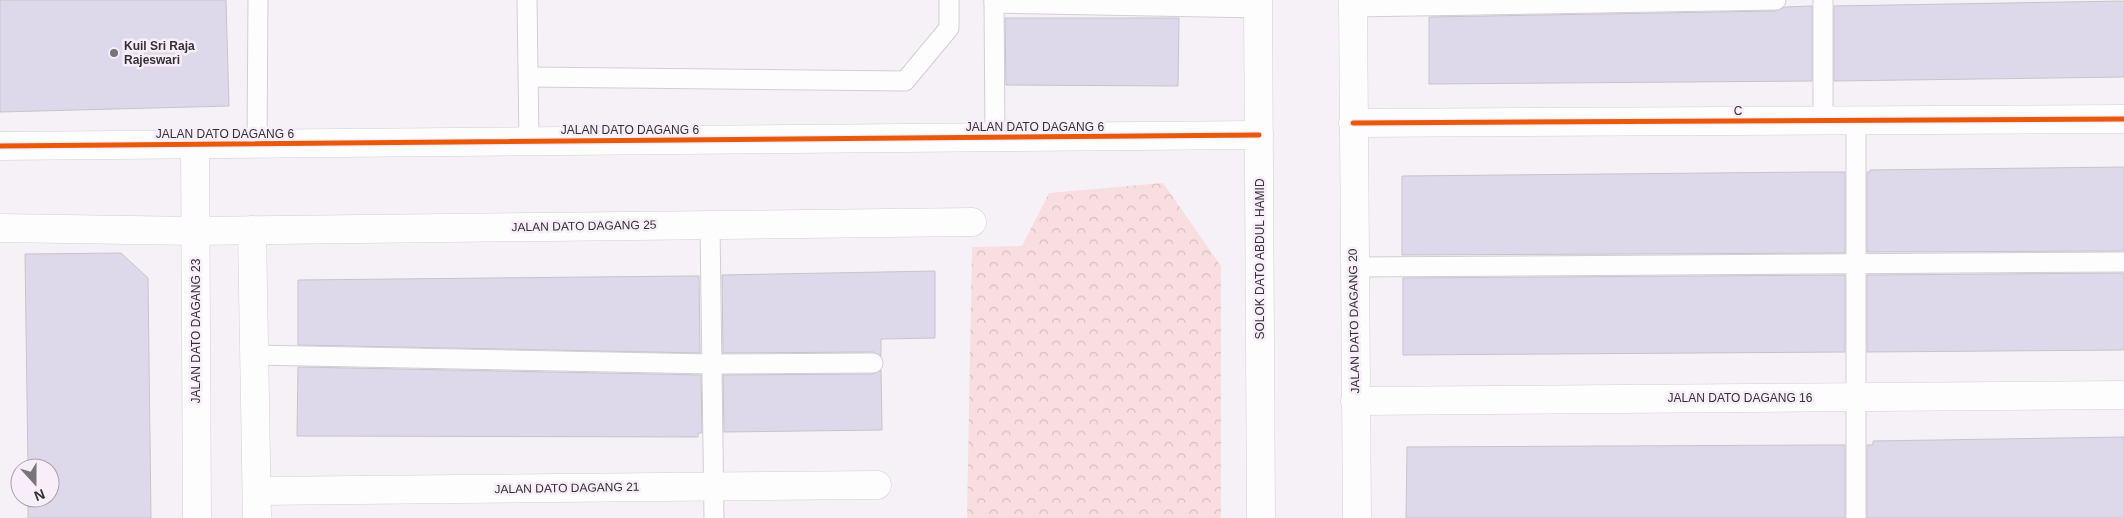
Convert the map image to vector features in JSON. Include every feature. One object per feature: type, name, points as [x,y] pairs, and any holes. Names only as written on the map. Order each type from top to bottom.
[{"type":"street","name":"SOLOK DATO ABDUL HAMID","points":[[1258,4],[1261,518]]},
{"type":"street","name":"JALAN DATO DAGANG 20","points":[[1353,4],[1352,123],[1357,518]]},
{"type":"street","name":"C","points":[[1352,123],[2124,118]]},
{"type":"street","name":"JALAN DATO DAGANG 6","points":[[0,146],[1259,135]]},
{"type":"street","name":"JALAN DATO DAGANG 23","points":[[195,144],[197,518]]},
{"type":"street","name":"JALAN DATO DAGANG 25","points":[[0,228],[195,232],[972,222]]},
{"type":"street","points":[[252,230],[257,518]]},
{"type":"street","name":"JALAN DATO DAGANG 16","points":[[1355,400],[2124,395]]},
{"type":"street","name":"JALAN DATO DAGANG 21","points":[[257,490],[877,485]]},
{"type":"lane","points":[[257,144],[258,0]]},
{"type":"lane","points":[[527,0],[529,141]]},
{"type":"lane","points":[[528,77],[905,81],[949,28],[949,0]]},
{"type":"lane","points":[[1353,4],[1776,0]]},
{"type":"lane","points":[[1823,0],[1823,121]]},
{"type":"lane","points":[[995,137],[994,2],[1258,4]]},
{"type":"lane","points":[[1856,120],[1856,518]]},
{"type":"lane","points":[[710,225],[714,518]]},
{"type":"lane","points":[[1354,267],[2124,262]]},
{"type":"lane","points":[[255,355],[712,364],[873,363]]},
{"type":"green space","points":[[1163,183],[1221,266],[1221,518],[967,518],[972,247],[1022,246],[1049,193]]},
{"type":"building","name":"Kuil Sri Raja Rajeswari","points":[[0,0],[226,0],[229,106],[0,112]]},
{"type":"building","points":[[2124,1],[2124,77],[1834,81],[1834,6]]},
{"type":"building","points":[[1812,6],[1812,81],[1429,84],[1429,17],[1776,11],[1785,7]]},
{"type":"building","points":[[1005,18],[1179,18],[1178,86],[1006,85]]},
{"type":"building","points":[[2124,167],[2124,251],[1867,252],[1867,172],[1870,172],[1870,170]]},
{"type":"building","points":[[1845,172],[1845,253],[1402,255],[1402,176]]},
{"type":"building","points":[[121,253],[148,278],[151,518],[28,518],[28,508],[60,508],[60,458],[28,458],[25,254]]},
{"type":"building","points":[[935,271],[935,338],[881,339],[881,356],[873,352],[723,353],[722,275]]},
{"type":"building","points":[[2124,273],[2124,350],[1867,352],[1867,275]]},
{"type":"building","points":[[1845,275],[1845,352],[1403,355],[1403,278]]},
{"type":"building","points":[[699,276],[700,353],[298,345],[298,280]]},
{"type":"building","points":[[298,367],[701,375],[702,433],[698,433],[698,437],[297,436]]},
{"type":"building","points":[[881,370],[882,430],[724,432],[723,375],[873,374]]},
{"type":"building","points":[[2124,437],[2124,518],[1867,518],[1867,445],[1873,445],[1873,441]]},
{"type":"building","points":[[1845,445],[1845,518],[1406,518],[1407,447]]},
{"type":"cycle path","points":[[1353,123],[2124,119]]},
{"type":"cycle path","points":[[0,146],[1259,135]]},
{"type":"place","name":"Kuil Sri Raja Rajeswari","points":[[114,53]]}]
